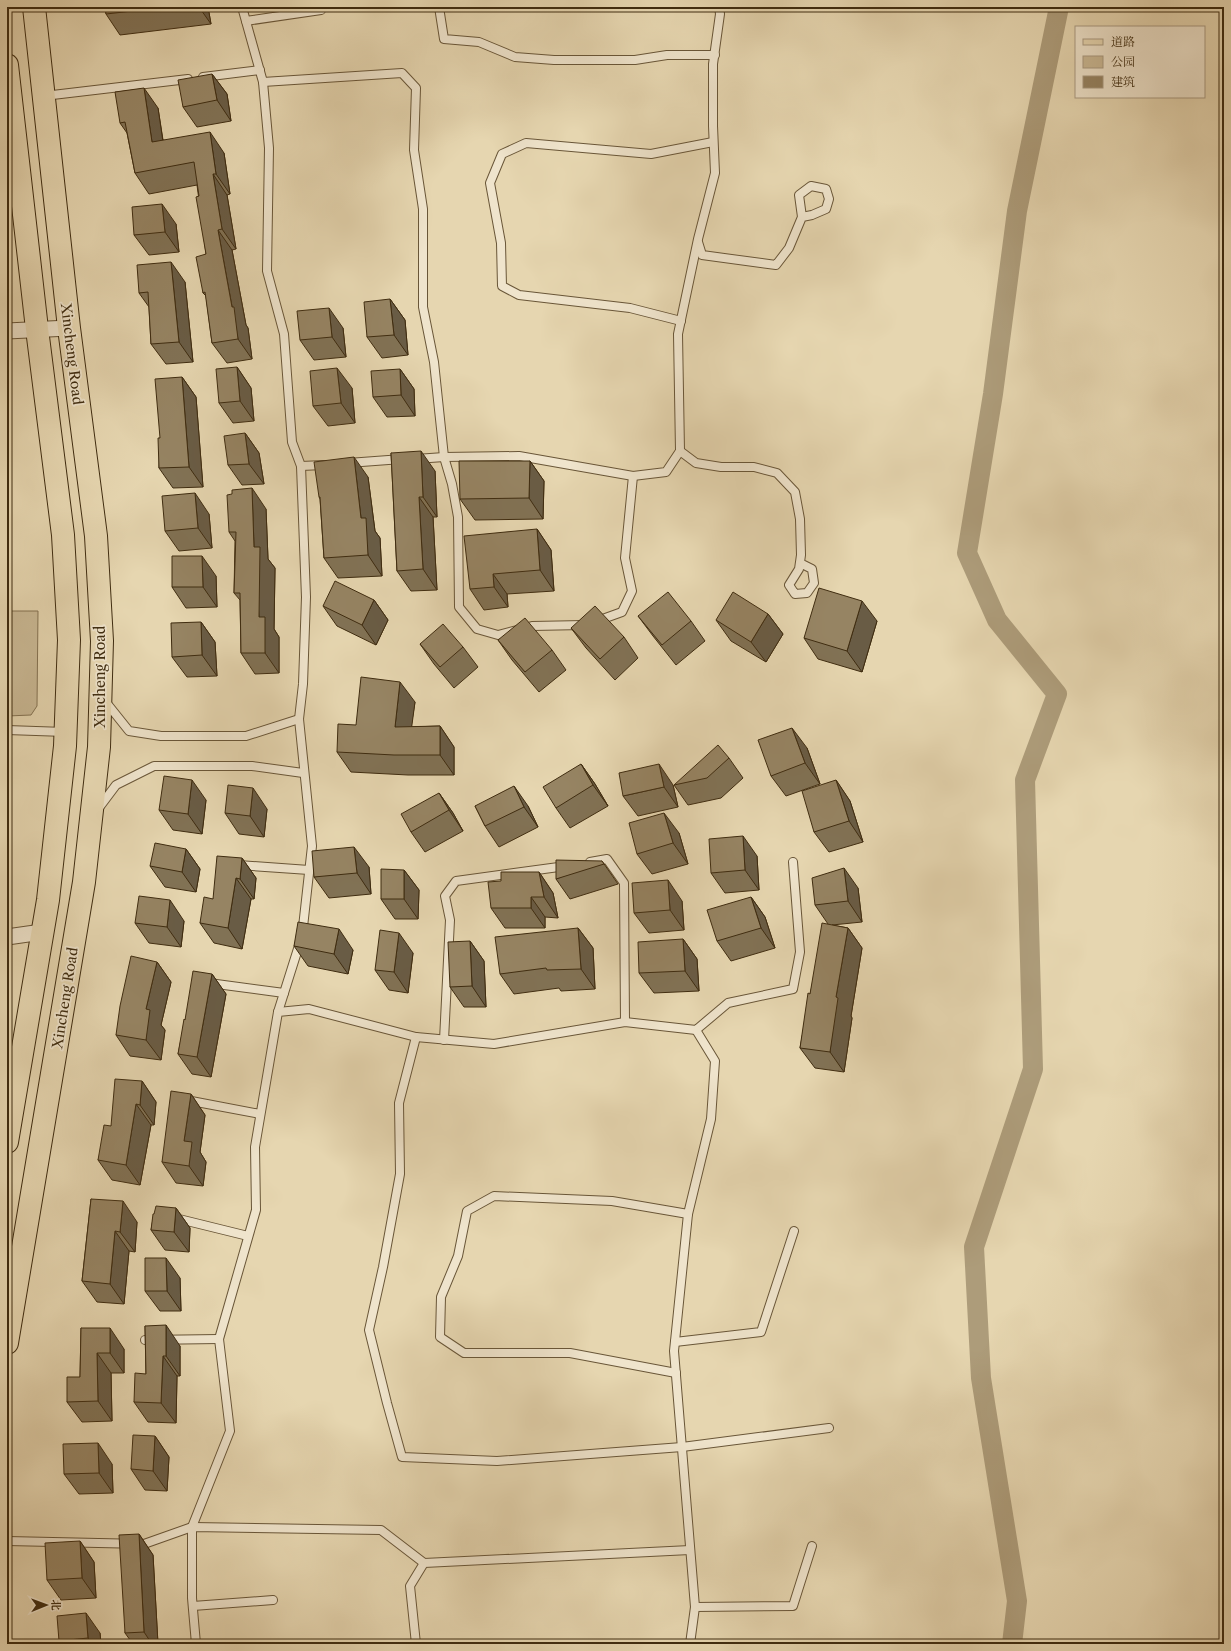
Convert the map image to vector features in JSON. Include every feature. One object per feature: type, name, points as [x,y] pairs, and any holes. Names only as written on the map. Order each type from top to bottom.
[{"type":"main road","name":"Xincheng Road","points":[[7,1343],[84,882],[100,747],[102,641],[96,536],[69,328],[34,7]]},
{"type":"main road","points":[[7,65],[36,330],[63,535],[68,640],[65,746],[51,869],[7,1142]]},
{"type":"street","points":[[7,331],[69,328]]},
{"type":"street","points":[[7,937],[42,932]]},
{"type":"lane","points":[[196,1644],[193,1606],[192,1527],[230,1431],[219,1339],[256,1210],[255,1147],[260,1114],[278,1012],[302,936],[312,846],[303,773],[299,719],[303,684],[306,597],[301,466],[292,442],[284,334],[267,271],[269,148],[263,82],[242,7]]},
{"type":"lane","points":[[439,7],[444,39],[479,42],[515,57],[554,60],[636,60],[667,55],[715,55]]},
{"type":"lane","points":[[301,466],[444,457],[519,456],[633,476],[666,472],[680,451],[678,334],[698,239],[715,173],[713,64],[720,14],[719,7]]},
{"type":"lane","points":[[246,21],[321,10]]},
{"type":"lane","points":[[43,96],[260,70]]},
{"type":"lane","points":[[263,82],[402,74],[416,88],[414,150],[423,209],[423,307],[434,362],[444,457],[452,484],[458,517],[459,607],[477,629],[498,635],[532,626],[585,625],[622,612],[632,590],[625,558],[633,476]]},
{"type":"lane","points":[[681,321],[630,308],[519,295],[502,286],[501,242],[490,183],[502,154],[526,143],[651,154],[714,142]]},
{"type":"lane","points":[[698,239],[702,255],[776,265],[789,248],[802,217]]},
{"type":"lane","points":[[680,451],[696,463],[721,467],[754,467],[777,473],[795,492],[800,519],[800,563]]},
{"type":"lane","points":[[101,696],[129,731],[160,736],[246,736],[299,719]]},
{"type":"lane","points":[[7,730],[66,732]]},
{"type":"lane","points":[[92,817],[116,785],[154,766],[252,766],[303,773]]},
{"type":"lane","points":[[444,1040],[450,920],[445,896],[456,881],[575,865],[607,859],[624,883],[625,1022]]},
{"type":"lane","points":[[278,1012],[309,1009],[416,1037],[494,1044],[625,1022],[696,1030],[728,1003],[793,989],[800,952],[793,862]]},
{"type":"lane","points":[[226,864],[309,870]]},
{"type":"lane","points":[[203,983],[284,994]]},
{"type":"lane","points":[[690,1644],[695,1607],[676,1373],[675,1342],[688,1214],[712,1119],[714,1062],[696,1030]]},
{"type":"lane","points":[[416,1037],[399,1102],[400,1174],[383,1267],[369,1330],[402,1457],[497,1461],[682,1447],[829,1428]]},
{"type":"lane","points":[[184,1099],[260,1114]]},
{"type":"lane","points":[[676,1373],[570,1353],[464,1353],[440,1337],[441,1297],[458,1256],[467,1211],[494,1196],[612,1201],[688,1214]]},
{"type":"lane","points":[[166,1216],[248,1236]]},
{"type":"lane","points":[[675,1342],[762,1332],[794,1231]]},
{"type":"lane","points":[[145,1340],[219,1339]]},
{"type":"lane","points":[[7,1541],[144,1544],[192,1527],[381,1530],[424,1563],[690,1550]]},
{"type":"lane","points":[[695,1607],[793,1606],[812,1546]]},
{"type":"lane","points":[[416,1644],[410,1586],[424,1563]]},
{"type":"lane","points":[[193,1606],[273,1600]]},
{"type":"green space","points":[[7,611],[38,611],[37,706],[31,715],[7,716]]},
{"type":"building","points":[[105,7],[168,7],[106,14]]},
{"type":"building","points":[[212,74],[217,100],[183,107],[178,80]]},
{"type":"building","points":[[144,88],[152,142],[210,132],[216,174],[213,174],[222,229],[218,230],[232,307],[234,307],[238,339],[212,343],[205,292],[203,293],[196,257],[206,254],[196,197],[199,196],[194,162],[135,173],[125,122],[120,123],[115,92]]},
{"type":"building","points":[[162,204],[165,232],[134,235],[132,207]]},
{"type":"building","points":[[171,262],[179,342],[151,344],[148,292],[139,293],[137,265]]},
{"type":"building","points":[[390,299],[394,335],[367,337],[364,302]]},
{"type":"building","points":[[329,308],[332,337],[300,340],[297,311]]},
{"type":"building","points":[[237,367],[240,401],[219,403],[216,369]]},
{"type":"building","points":[[337,368],[341,403],[313,406],[310,371]]},
{"type":"building","points":[[400,369],[401,395],[373,397],[371,371]]},
{"type":"building","points":[[182,377],[189,467],[159,468],[158,438],[160,438],[155,379]]},
{"type":"building","points":[[245,433],[249,464],[228,465],[224,436]]},
{"type":"building","points":[[421,451],[423,497],[419,497],[423,569],[397,571],[391,453]]},
{"type":"building","points":[[354,457],[361,518],[366,518],[368,555],[324,558],[320,497],[314,462]]},
{"type":"building","points":[[459,461],[530,461],[529,498],[460,499]]},
{"type":"building","points":[[252,488],[254,547],[260,547],[259,617],[265,617],[265,653],[241,653],[240,593],[234,593],[236,532],[229,532],[227,495],[232,494],[232,490]]},
{"type":"building","points":[[195,493],[198,528],[165,531],[162,496]]},
{"type":"building","points":[[537,529],[540,570],[493,574],[494,587],[470,589],[464,536]]},
{"type":"building","points":[[172,556],[202,556],[203,587],[172,587]]},
{"type":"building","points":[[335,581],[374,600],[362,625],[323,606]]},
{"type":"building","points":[[819,588],[862,601],[847,651],[804,638]]},
{"type":"building","points":[[668,592],[691,621],[662,645],[638,616]]},
{"type":"building","points":[[733,592],[768,614],[751,642],[716,620]]},
{"type":"building","points":[[595,606],[624,637],[600,659],[571,628]]},
{"type":"building","points":[[525,618],[552,650],[525,672],[498,640]]},
{"type":"building","points":[[201,622],[202,655],[172,657],[171,623]]},
{"type":"building","points":[[443,624],[463,647],[440,667],[420,644]]},
{"type":"building","points":[[361,677],[400,682],[395,727],[440,726],[440,755],[394,755],[337,752],[338,724],[356,725]]},
{"type":"building","points":[[792,728],[805,763],[771,776],[758,740]]},
{"type":"building","points":[[718,745],[729,758],[707,778],[674,785]]},
{"type":"building","points":[[581,764],[593,785],[556,808],[543,787]]},
{"type":"building","points":[[659,764],[664,787],[623,796],[619,773]]},
{"type":"building","points":[[164,776],[192,780],[188,814],[159,810]]},
{"type":"building","points":[[836,780],[849,821],[814,832],[802,791]]},
{"type":"building","points":[[228,785],[253,788],[250,816],[225,813]]},
{"type":"building","points":[[514,786],[524,807],[485,826],[475,806]]},
{"type":"building","points":[[439,793],[449,810],[411,832],[401,814]]},
{"type":"building","points":[[664,813],[673,843],[637,854],[629,823]]},
{"type":"building","points":[[743,836],[745,870],[711,873],[709,839]]},
{"type":"building","points":[[155,843],[186,849],[182,872],[150,866]]},
{"type":"building","points":[[354,847],[357,873],[314,877],[312,851]]},
{"type":"building","points":[[217,856],[242,858],[240,879],[236,878],[228,928],[200,923],[204,897],[213,899]]},
{"type":"building","points":[[556,860],[602,861],[604,864],[556,879]]},
{"type":"building","points":[[844,868],[848,901],[815,905],[812,878]]},
{"type":"building","points":[[381,869],[404,870],[404,899],[381,899]]},
{"type":"building","points":[[501,872],[539,872],[544,897],[531,897],[531,908],[491,908],[488,882],[501,881]]},
{"type":"building","points":[[668,880],[670,910],[634,913],[632,883]]},
{"type":"building","points":[[139,896],[170,900],[167,927],[135,923]]},
{"type":"building","points":[[751,897],[761,928],[717,941],[707,910]]},
{"type":"building","points":[[298,922],[339,929],[334,954],[294,946]]},
{"type":"building","points":[[822,923],[848,928],[836,997],[838,998],[830,1052],[800,1048],[808,993],[810,994]]},
{"type":"building","points":[[578,928],[581,969],[547,970],[546,968],[500,974],[495,937]]},
{"type":"building","points":[[380,930],[399,933],[394,972],[375,970]]},
{"type":"building","points":[[683,939],[685,971],[639,973],[638,942]]},
{"type":"building","points":[[470,941],[472,986],[450,987],[448,942]]},
{"type":"building","points":[[131,956],[157,962],[146,1009],[150,1010],[146,1040],[116,1035],[120,1006]]},
{"type":"building","points":[[193,971],[212,974],[197,1057],[178,1054]]},
{"type":"building","points":[[115,1079],[142,1081],[140,1105],[136,1104],[126,1165],[98,1160],[104,1125],[111,1126]]},
{"type":"building","points":[[171,1091],[191,1094],[184,1141],[192,1142],[189,1166],[162,1162]]},
{"type":"building","points":[[91,1199],[123,1201],[120,1232],[115,1231],[110,1284],[82,1281]]},
{"type":"building","points":[[156,1206],[176,1208],[174,1232],[151,1230],[153,1214]]},
{"type":"building","points":[[145,1258],[166,1258],[167,1291],[145,1291]]},
{"type":"building","points":[[166,1325],[166,1356],[163,1356],[161,1403],[134,1402],[135,1373],[146,1374],[145,1326]]},
{"type":"building","points":[[81,1328],[110,1328],[110,1353],[97,1353],[98,1401],[67,1402],[67,1377],[80,1377]]},
{"type":"building","points":[[133,1435],[155,1436],[153,1471],[131,1469]]},
{"type":"building","points":[[98,1443],[99,1473],[64,1474],[63,1444]]},
{"type":"building","points":[[139,1534],[144,1632],[125,1633],[119,1535]]},
{"type":"building","points":[[80,1541],[82,1578],[47,1580],[45,1543]]},
{"type":"building","points":[[86,1613],[88,1638],[59,1641],[57,1616]]},
{"type":"waterway","points":[[1012,1644],[1017,1601],[981,1378],[974,1247],[1033,1069],[1025,780],[1057,694],[997,620],[967,553],[993,394],[1017,211],[1059,7]]}]
